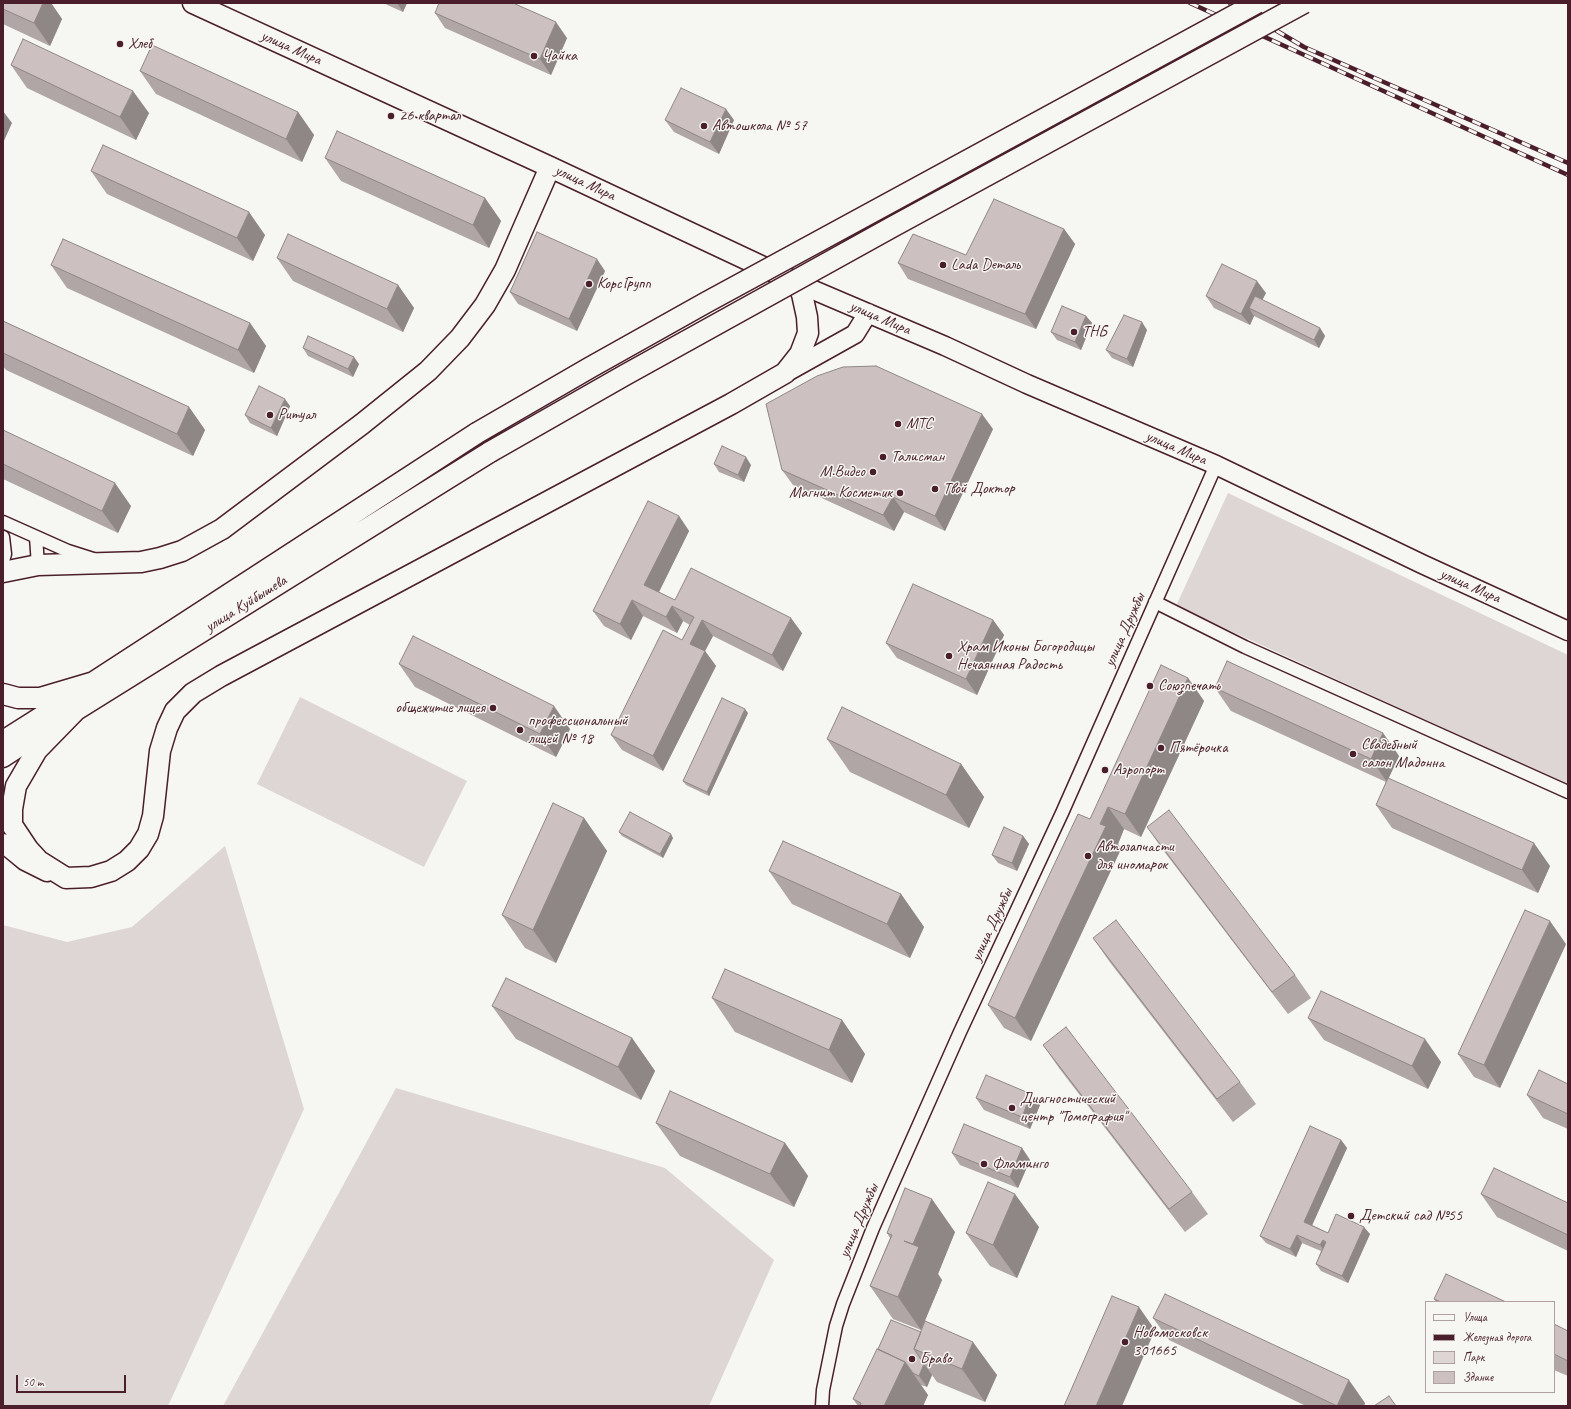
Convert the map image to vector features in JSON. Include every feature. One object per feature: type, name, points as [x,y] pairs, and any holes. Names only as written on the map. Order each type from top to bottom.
[{"type":"main road","name":"улица Мира","points":[[192,3],[550,167],[797,283],[1216,465],[1422,564],[1568,631]]},
{"type":"main road","name":"улица Куйбышева","points":[[3,740],[477,433],[700,306],[1257,3]]},
{"type":"main road","name":"улица Куйбышева","points":[[3,758],[76,710],[490,452],[618,378],[1304,3]]},
{"type":"main road","points":[[3,572],[38,565],[141,562],[182,551],[222,529],[362,424],[428,372],[460,338],[485,305],[505,270],[550,167]]},
{"type":"main road","points":[[785,373],[800,354],[808,333],[807,317],[802,294],[797,283]]},
{"type":"main road","points":[[3,843],[25,861],[51,874],[66,878],[91,877],[111,871],[127,861],[139,849],[148,834],[153,816],[160,751],[167,728],[176,711],[193,693],[228,672],[731,404],[855,334],[868,313]]},
{"type":"main road","points":[[3,694],[18,698],[40,698],[94,682]]},
{"type":"main road","points":[[66,878],[39,861],[28,849],[12,825],[12,809],[16,786],[33,756],[48,738],[76,710]]},
{"type":"street","name":"улица Дружбы","points":[[822,1406],[836,1326],[843,1304],[873,1228],[960,1032],[1062,813],[1216,465]]},
{"type":"street","points":[[3,522],[68,551],[107,564]]},
{"type":"street","points":[[3,537],[5,554],[3,561]]},
{"type":"street","points":[[36,537],[38,565]]},
{"type":"street","points":[[1155,602],[1244,647],[1568,792]]},
{"type":"green space","points":[[1228,493],[1568,655],[1568,785],[1176,606]]},
{"type":"green space","points":[[300,697],[467,781],[424,867],[257,784]]},
{"type":"green space","points":[[225,846],[304,1109],[168,1406],[3,1406],[3,925],[67,942],[132,927]]},
{"type":"green space","points":[[396,1088],[665,1168],[774,1260],[709,1406],[223,1406]]},
{"type":"building","points":[[3,3],[43,3],[34,23],[3,9]]},
{"type":"building","name":"Чайка","points":[[439,3],[513,3],[556,22],[540,59],[435,13]]},
{"type":"building","points":[[23,39],[133,91],[120,117],[11,65]]},
{"type":"building","points":[[152,45],[298,112],[286,139],[140,71]]},
{"type":"building","points":[[681,88],[726,109],[710,142],[665,120]]},
{"type":"building","points":[[337,131],[485,198],[473,225],[325,158]]},
{"type":"building","points":[[103,145],[249,212],[237,238],[91,171]]},
{"type":"building","points":[[994,199],[1064,229],[1025,314],[898,263],[913,234],[966,255]]},
{"type":"building","points":[[537,232],[597,259],[569,319],[510,292]]},
{"type":"building","points":[[288,234],[398,285],[387,309],[277,258]]},
{"type":"building","points":[[63,239],[250,323],[238,350],[51,265]]},
{"type":"building","points":[[1222,264],[1257,281],[1241,314],[1206,296]]},
{"type":"building","points":[[1255,296],[1320,328],[1314,340],[1249,308]]},
{"type":"building","points":[[1062,306],[1086,316],[1075,342],[1051,332]]},
{"type":"building","points":[[1124,315],[1142,322],[1127,359],[1106,350]]},
{"type":"building","points":[[3,321],[189,407],[177,434],[3,353]]},
{"type":"building","points":[[308,336],[354,357],[348,369],[303,348]]},
{"type":"building","name":"Талисман","points":[[876,366],[982,414],[935,516],[893,497],[883,515],[782,470],[766,404],[817,376],[843,367]]},
{"type":"building","name":"Ритуал","points":[[259,386],[285,399],[271,428],[245,415]]},
{"type":"building","points":[[3,430],[115,483],[102,511],[3,464]]},
{"type":"building","points":[[722,446],[746,457],[738,475],[714,464]]},
{"type":"building","points":[[648,501],[679,516],[644,585],[675,600],[691,568],[791,618],[772,655],[702,620],[690,644],[705,651],[653,756],[611,735],[663,630],[682,640],[694,617],[672,606],[666,617],[632,600],[620,624],[593,611]]},
{"type":"building","points":[[913,584],[993,620],[966,679],[886,643]]},
{"type":"building","points":[[413,636],[554,706],[540,734],[399,664]]},
{"type":"building","points":[[1227,661],[1383,733],[1371,759],[1215,688]]},
{"type":"building","points":[[1161,665],[1188,678],[1125,814],[1108,807],[1100,824],[1106,826],[1015,1018],[988,1005],[1078,814],[1090,819]]},
{"type":"building","points":[[722,698],[745,709],[707,792],[683,781]]},
{"type":"building","points":[[842,707],[961,764],[946,795],[827,739]]},
{"type":"building","points":[[1388,778],[1534,843],[1522,870],[1376,805]]},
{"type":"building","points":[[553,803],[584,818],[533,930],[502,915]]},
{"type":"building","points":[[1169,810],[1295,975],[1272,992],[1147,827]]},
{"type":"building","points":[[630,812],[671,834],[660,854],[619,832]]},
{"type":"building","points":[[1004,827],[1023,836],[1012,863],[992,855]]},
{"type":"building","points":[[783,841],[901,894],[887,924],[769,871]]},
{"type":"building","points":[[1525,910],[1550,921],[1484,1065],[1458,1054]]},
{"type":"building","points":[[1116,920],[1240,1082],[1217,1099],[1093,938]]},
{"type":"building","points":[[725,969],[842,1020],[829,1050],[712,998]]},
{"type":"building","points":[[506,978],[632,1038],[618,1067],[492,1006]]},
{"type":"building","points":[[1321,991],[1425,1039],[1412,1066],[1308,1018]]},
{"type":"building","points":[[1066,1027],[1192,1192],[1169,1209],[1043,1045]]},
{"type":"building","points":[[1539,1070],[1568,1084],[1568,1114],[1527,1095]]},
{"type":"building","points":[[986,1075],[1031,1094],[1022,1117],[976,1098]]},
{"type":"building","points":[[670,1091],[785,1143],[770,1174],[656,1123]]},
{"type":"building","points":[[964,1124],[1022,1148],[1010,1177],[952,1153]]},
{"type":"building","points":[[1310,1126],[1341,1140],[1304,1222],[1328,1233],[1336,1214],[1364,1227],[1342,1276],[1316,1264],[1326,1242],[1323,1240],[1320,1245],[1297,1235],[1290,1249],[1260,1236]]},
{"type":"building","points":[[1494,1168],[1568,1203],[1568,1235],[1481,1194]]},
{"type":"building","points":[[988,1182],[1015,1194],[993,1245],[966,1233]]},
{"type":"building","points":[[905,1188],[932,1199],[913,1244],[904,1241],[919,1247],[898,1297],[870,1286],[892,1235],[887,1233]]},
{"type":"building","points":[[1446,1274],[1504,1301],[1439,1301],[1434,1299]]},
{"type":"building","points":[[1165,1294],[1349,1380],[1337,1406],[1153,1318]]},
{"type":"building","points":[[1112,1296],[1139,1307],[1096,1406],[1064,1406]]},
{"type":"building","points":[[891,1320],[921,1332],[914,1349],[924,1364],[919,1376],[913,1373],[905,1362],[878,1349]]},
{"type":"building","points":[[925,1321],[973,1342],[962,1369],[914,1349]]},
{"type":"building","points":[[1555,1324],[1568,1331],[1568,1361],[1555,1354]]},
{"type":"building","points":[[877,1349],[905,1362],[884,1406],[860,1406],[861,1403],[853,1399]]},
{"type":"building","points":[[1389,1396],[1396,1406],[1374,1406]]},
{"type":"railway","points":[[1190,3],[1568,175]]},
{"type":"railway","points":[[1230,3],[1304,47],[1568,163]]},
{"type":"place","name":"Хлеб","points":[[120,44]]},
{"type":"place","name":"Чайка","points":[[534,56]]},
{"type":"place","name":"26 квартал","points":[[391,116]]},
{"type":"place","name":"Автошкола № 57","points":[[704,126]]},
{"type":"place","name":"Lada Dеталь","points":[[943,265]]},
{"type":"place","name":"КорсГрупп","points":[[589,284]]},
{"type":"place","name":"ТНБ","points":[[1074,332]]},
{"type":"place","name":"Ритуал","points":[[270,415]]},
{"type":"place","name":"МТС","points":[[898,424]]},
{"type":"place","name":"Талисман","points":[[883,457]]},
{"type":"place","name":"М.Видео","points":[[873,472]]},
{"type":"place","name":"Твой Доктор","points":[[935,489]]},
{"type":"place","name":"Магнит Косметик","points":[[900,493]]},
{"type":"place","name":"Храм Иконы Богородицы Нечаянная Радость","points":[[949,656]]},
{"type":"place","name":"Союзпечать","points":[[1150,686]]},
{"type":"place","name":"общежитие лицея","points":[[493,708]]},
{"type":"place","name":"профессиональный лицей № 18","points":[[520,730]]},
{"type":"place","name":"Пятёрочка","points":[[1161,748]]},
{"type":"place","name":"Свадебный салон Мадонна","points":[[1353,754]]},
{"type":"place","name":"Аэропорт","points":[[1105,770]]},
{"type":"place","name":"Автозапчасти для иномарок","points":[[1088,856]]},
{"type":"place","name":"Диагностический центр \"Томография\"","points":[[1012,1108]]},
{"type":"place","name":"Фламинго","points":[[984,1164]]},
{"type":"place","name":"Детский сад №55","points":[[1351,1216]]},
{"type":"place","name":"Новомосковск 301665","points":[[1125,1342]]},
{"type":"place","name":"Браво","points":[[912,1359]]}]
